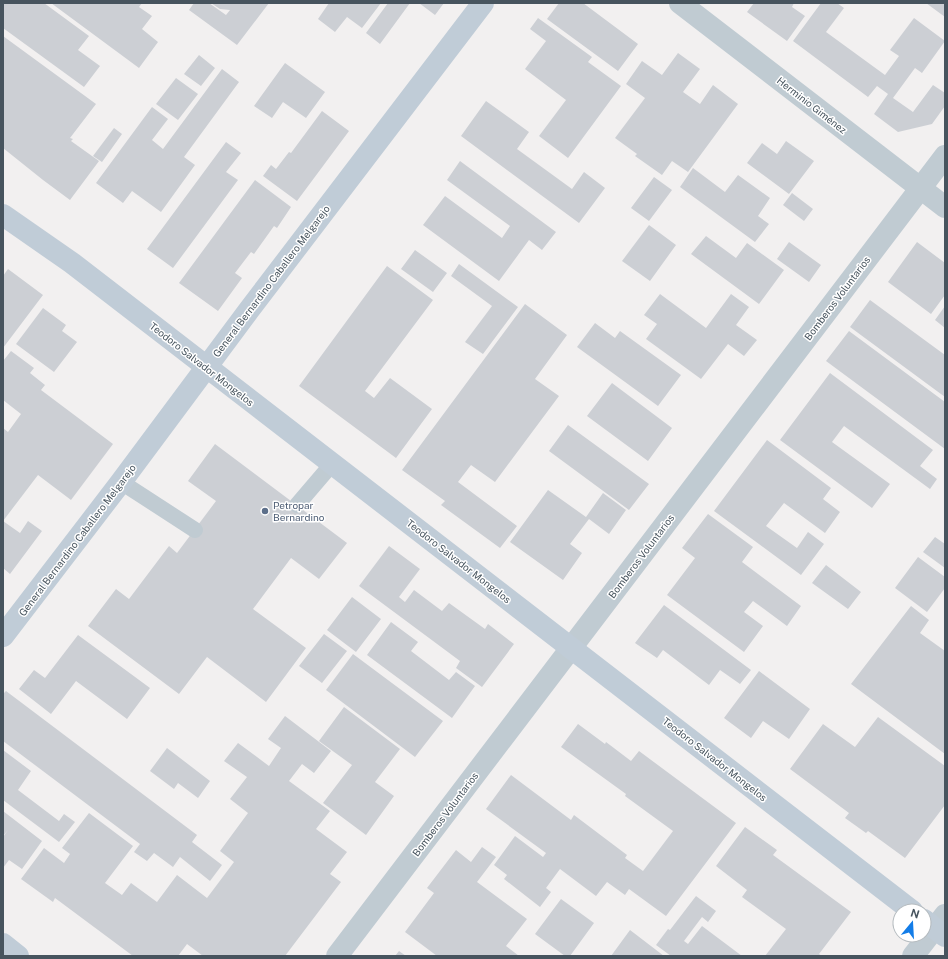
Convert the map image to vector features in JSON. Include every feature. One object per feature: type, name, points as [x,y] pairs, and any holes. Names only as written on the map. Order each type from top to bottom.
[{"type":"street","name":"General Bernardino Caballero Melgarejo","points":[[3,636],[482,3]]},
{"type":"street","name":"Herminio Giménez","points":[[680,3],[945,207]]},
{"type":"street","name":"Bomberos Voluntarios","points":[[337,956],[945,156]]},
{"type":"street","name":"Teodoro Salvador Mongelos","points":[[3,215],[72,263],[902,903]]},
{"type":"street","points":[[913,956],[937,925]]},
{"type":"street","points":[[3,944],[18,956]]},
{"type":"lane","points":[[297,505],[332,464]]},
{"type":"lane","points":[[121,482],[195,530]]},
{"type":"building","points":[[3,3],[44,3],[89,36],[78,50],[100,66],[84,87],[3,28]]},
{"type":"building","points":[[51,3],[142,3],[139,7],[152,16],[142,29],[158,42],[139,68]]},
{"type":"building","points":[[194,3],[209,3],[226,15],[230,10],[220,9],[211,3],[269,3],[237,45],[189,10]]},
{"type":"building","points":[[329,3],[381,3],[362,28],[347,17],[335,32],[318,19]]},
{"type":"building","points":[[388,3],[410,3],[380,44],[366,33]]},
{"type":"building","points":[[419,3],[444,3],[435,15]]},
{"type":"building","points":[[559,3],[583,3],[638,44],[618,71],[547,19]]},
{"type":"building","points":[[754,3],[794,3],[792,7],[805,16],[787,41],[747,12]]},
{"type":"building","points":[[821,3],[837,3],[844,8],[826,32],[885,75],[899,56],[890,50],[914,18],[945,41],[922,73],[915,68],[893,98],[913,112],[933,85],[945,93],[945,106],[932,124],[898,132],[874,114],[888,94],[877,86],[868,97],[793,41]]},
{"type":"building","points":[[926,3],[945,3],[945,17]]},
{"type":"building","points":[[538,18],[592,57],[588,62],[621,86],[568,158],[539,136],[566,100],[525,69],[546,41],[530,29]]},
{"type":"building","points":[[3,36],[96,104],[70,138],[73,139],[71,141],[99,161],[70,200],[3,148]]},
{"type":"building","points":[[678,53],[700,69],[683,92],[700,104],[713,85],[738,104],[688,172],[672,161],[662,175],[635,156],[637,154],[615,138],[645,98],[626,84],[642,61],[662,75]]},
{"type":"building","points":[[199,55],[215,68],[201,86],[184,74]]},
{"type":"building","points":[[285,63],[325,92],[306,118],[283,102],[272,118],[254,106]]},
{"type":"building","points":[[222,69],[239,82],[184,157],[195,165],[161,212],[132,191],[123,203],[96,183],[152,107],[168,119],[152,140],[163,149]]},
{"type":"building","points":[[176,78],[198,94],[178,120],[156,104]]},
{"type":"building","points":[[486,101],[529,132],[517,149],[572,189],[584,172],[605,188],[579,223],[461,136]]},
{"type":"building","points":[[322,111],[349,131],[297,201],[263,176],[271,165],[276,169],[289,152],[291,153]]},
{"type":"building","points":[[114,128],[122,134],[102,162],[93,156]]},
{"type":"building","points":[[786,141],[814,161],[789,194],[747,163],[762,143],[777,154]]},
{"type":"building","points":[[226,142],[241,153],[226,172],[238,180],[173,268],[147,249]]},
{"type":"building","points":[[460,161],[556,232],[542,250],[529,240],[499,281],[423,225],[445,196],[502,238],[510,226],[447,180]]},
{"type":"building","points":[[693,168],[725,192],[738,175],[770,198],[758,216],[769,224],[755,242],[680,187]]},
{"type":"building","points":[[654,177],[672,190],[649,221],[631,208]]},
{"type":"building","points":[[255,180],[291,207],[277,228],[274,226],[254,254],[251,252],[235,273],[242,278],[218,311],[179,283]]},
{"type":"building","points":[[792,193],[813,209],[804,221],[783,205]]},
{"type":"building","points":[[649,225],[676,245],[650,281],[622,261]]},
{"type":"building","points":[[706,236],[736,258],[747,243],[784,270],[759,304],[691,254]]},
{"type":"building","points":[[789,242],[821,265],[809,282],[777,259]]},
{"type":"building","points":[[917,242],[945,263],[945,295],[931,314],[888,282]]},
{"type":"building","points":[[415,250],[447,273],[433,292],[401,269]]},
{"type":"building","points":[[459,264],[518,307],[483,354],[465,342],[492,306],[451,276]]},
{"type":"building","points":[[387,266],[433,300],[365,391],[374,398],[390,378],[432,409],[396,458],[299,386]]},
{"type":"building","points":[[8,269],[43,295],[3,348],[3,276]]},
{"type":"building","points":[[660,294],[706,328],[731,294],[749,307],[736,325],[757,340],[744,356],[728,344],[701,379],[646,339],[657,324],[644,315]]},
{"type":"building","points":[[870,300],[945,355],[945,397],[850,327]]},
{"type":"building","points":[[525,304],[567,335],[535,379],[559,396],[495,482],[471,465],[458,482],[517,526],[500,548],[441,505],[445,501],[402,470]]},
{"type":"building","points":[[945,306],[945,328],[935,320]]},
{"type":"building","points":[[43,308],[66,325],[62,331],[77,342],[54,372],[16,344]]},
{"type":"building","points":[[595,323],[615,338],[620,331],[681,375],[658,406],[577,347]]},
{"type":"building","points":[[849,331],[945,402],[945,449],[826,361]]},
{"type":"building","points":[[11,351],[34,368],[30,373],[45,385],[41,390],[113,444],[71,500],[38,475],[3,521],[3,428],[8,432],[21,414],[3,400],[3,361]]},
{"type":"building","points":[[830,373],[933,450],[920,466],[937,479],[930,489],[844,426],[832,442],[890,484],[872,508],[780,440]]},
{"type":"building","points":[[612,383],[672,428],[648,461],[587,416]]},
{"type":"building","points":[[568,425],[649,484],[629,510],[549,451]]},
{"type":"building","points":[[767,440],[831,488],[823,499],[840,512],[825,533],[784,503],[766,526],[797,548],[808,532],[824,544],[801,575],[714,511]]},
{"type":"building","points":[[215,444],[347,543],[319,579],[291,558],[253,609],[306,648],[266,702],[207,657],[179,694],[88,626],[116,589],[129,599],[169,546],[177,553],[216,501],[188,481]]},
{"type":"building","points":[[548,490],[586,517],[603,493],[626,510],[609,534],[589,519],[570,544],[582,553],[563,580],[510,542]]},
{"type":"building","points":[[708,514],[753,547],[742,562],[801,606],[787,626],[753,601],[744,612],[763,626],[744,652],[667,595],[695,558],[682,548]]},
{"type":"building","points":[[3,521],[20,533],[28,521],[42,531],[10,574],[3,568]]},
{"type":"building","points":[[935,537],[945,544],[945,568],[923,552]]},
{"type":"building","points":[[389,546],[420,569],[399,597],[405,602],[414,590],[442,611],[449,603],[485,629],[488,624],[514,644],[482,687],[456,668],[460,661],[359,586]]},
{"type":"building","points":[[918,557],[945,577],[945,588],[927,612],[895,588]]},
{"type":"building","points":[[826,565],[861,592],[848,609],[812,583]]},
{"type":"building","points":[[352,597],[381,619],[356,652],[327,630]]},
{"type":"building","points":[[664,605],[751,670],[740,684],[720,670],[709,685],[663,650],[657,658],[635,643]]},
{"type":"building","points":[[911,606],[929,620],[920,633],[945,651],[945,754],[851,684]]},
{"type":"building","points":[[391,622],[418,642],[411,651],[449,680],[456,672],[475,686],[452,718],[367,655]]},
{"type":"building","points":[[324,634],[347,651],[322,683],[299,666]]},
{"type":"building","points":[[78,635],[150,688],[127,719],[76,681],[51,714],[19,689],[34,670],[45,678]]},
{"type":"building","points":[[353,654],[443,721],[415,757],[326,690]]},
{"type":"building","points":[[759,671],[810,709],[789,739],[763,721],[751,738],[724,718]]},
{"type":"building","points":[[6,691],[197,835],[192,842],[222,865],[210,881],[180,857],[173,867],[154,853],[147,861],[134,852],[140,844],[3,741],[3,694]]},
{"type":"building","points":[[344,707],[400,749],[375,782],[394,796],[366,835],[323,803],[352,765],[319,741]]},
{"type":"building","points":[[285,716],[331,751],[314,773],[302,764],[289,781],[330,811],[316,829],[347,852],[330,874],[341,882],[285,956],[203,956],[187,944],[178,956],[133,956],[55,898],[53,902],[21,879],[44,848],[64,863],[70,854],[62,848],[89,813],[133,846],[105,883],[122,895],[131,883],[157,902],[177,875],[207,898],[234,862],[220,851],[248,813],[230,799],[247,777],[224,761],[238,743],[269,766],[281,748],[268,739]]},
{"type":"building","points":[[878,717],[945,766],[945,805],[905,858],[868,831],[866,833],[845,818],[849,813],[790,769],[823,724],[855,747]]},
{"type":"building","points":[[578,724],[605,744],[606,742],[631,761],[639,751],[736,823],[666,916],[629,889],[625,895],[607,882],[596,896],[560,869],[546,888],[551,892],[540,907],[504,879],[507,875],[494,865],[515,836],[543,857],[546,853],[486,809],[511,775],[571,820],[574,815],[627,855],[625,858],[643,871],[673,831],[625,796],[626,794],[561,747]]},
{"type":"building","points":[[167,748],[210,781],[198,798],[178,783],[174,789],[150,771]]},
{"type":"building","points":[[3,750],[31,771],[18,790],[59,821],[64,814],[75,822],[59,842],[3,800]]},
{"type":"building","points":[[3,811],[42,841],[22,869],[9,860],[3,868],[3,837],[8,830],[3,836]]},
{"type":"building","points":[[745,827],[777,850],[773,855],[851,912],[819,954],[822,956],[765,956],[786,929],[742,897],[747,890],[716,866]]},
{"type":"building","points":[[482,847],[496,857],[477,882],[527,919],[506,946],[519,956],[437,956],[405,932],[434,893],[427,888],[456,850],[471,862]]},
{"type":"building","points":[[696,896],[716,911],[708,922],[702,917],[684,941],[688,944],[702,926],[742,956],[671,956],[656,945],[668,929],[670,930]]},
{"type":"building","points":[[561,899],[594,923],[570,956],[565,956],[535,934]]},
{"type":"building","points":[[630,930],[664,956],[611,956]]},
{"type":"building","points":[[399,951],[406,956],[395,956]]},
{"type":"place","name":"Petropar Bernardino","points":[[265,511]]}]
